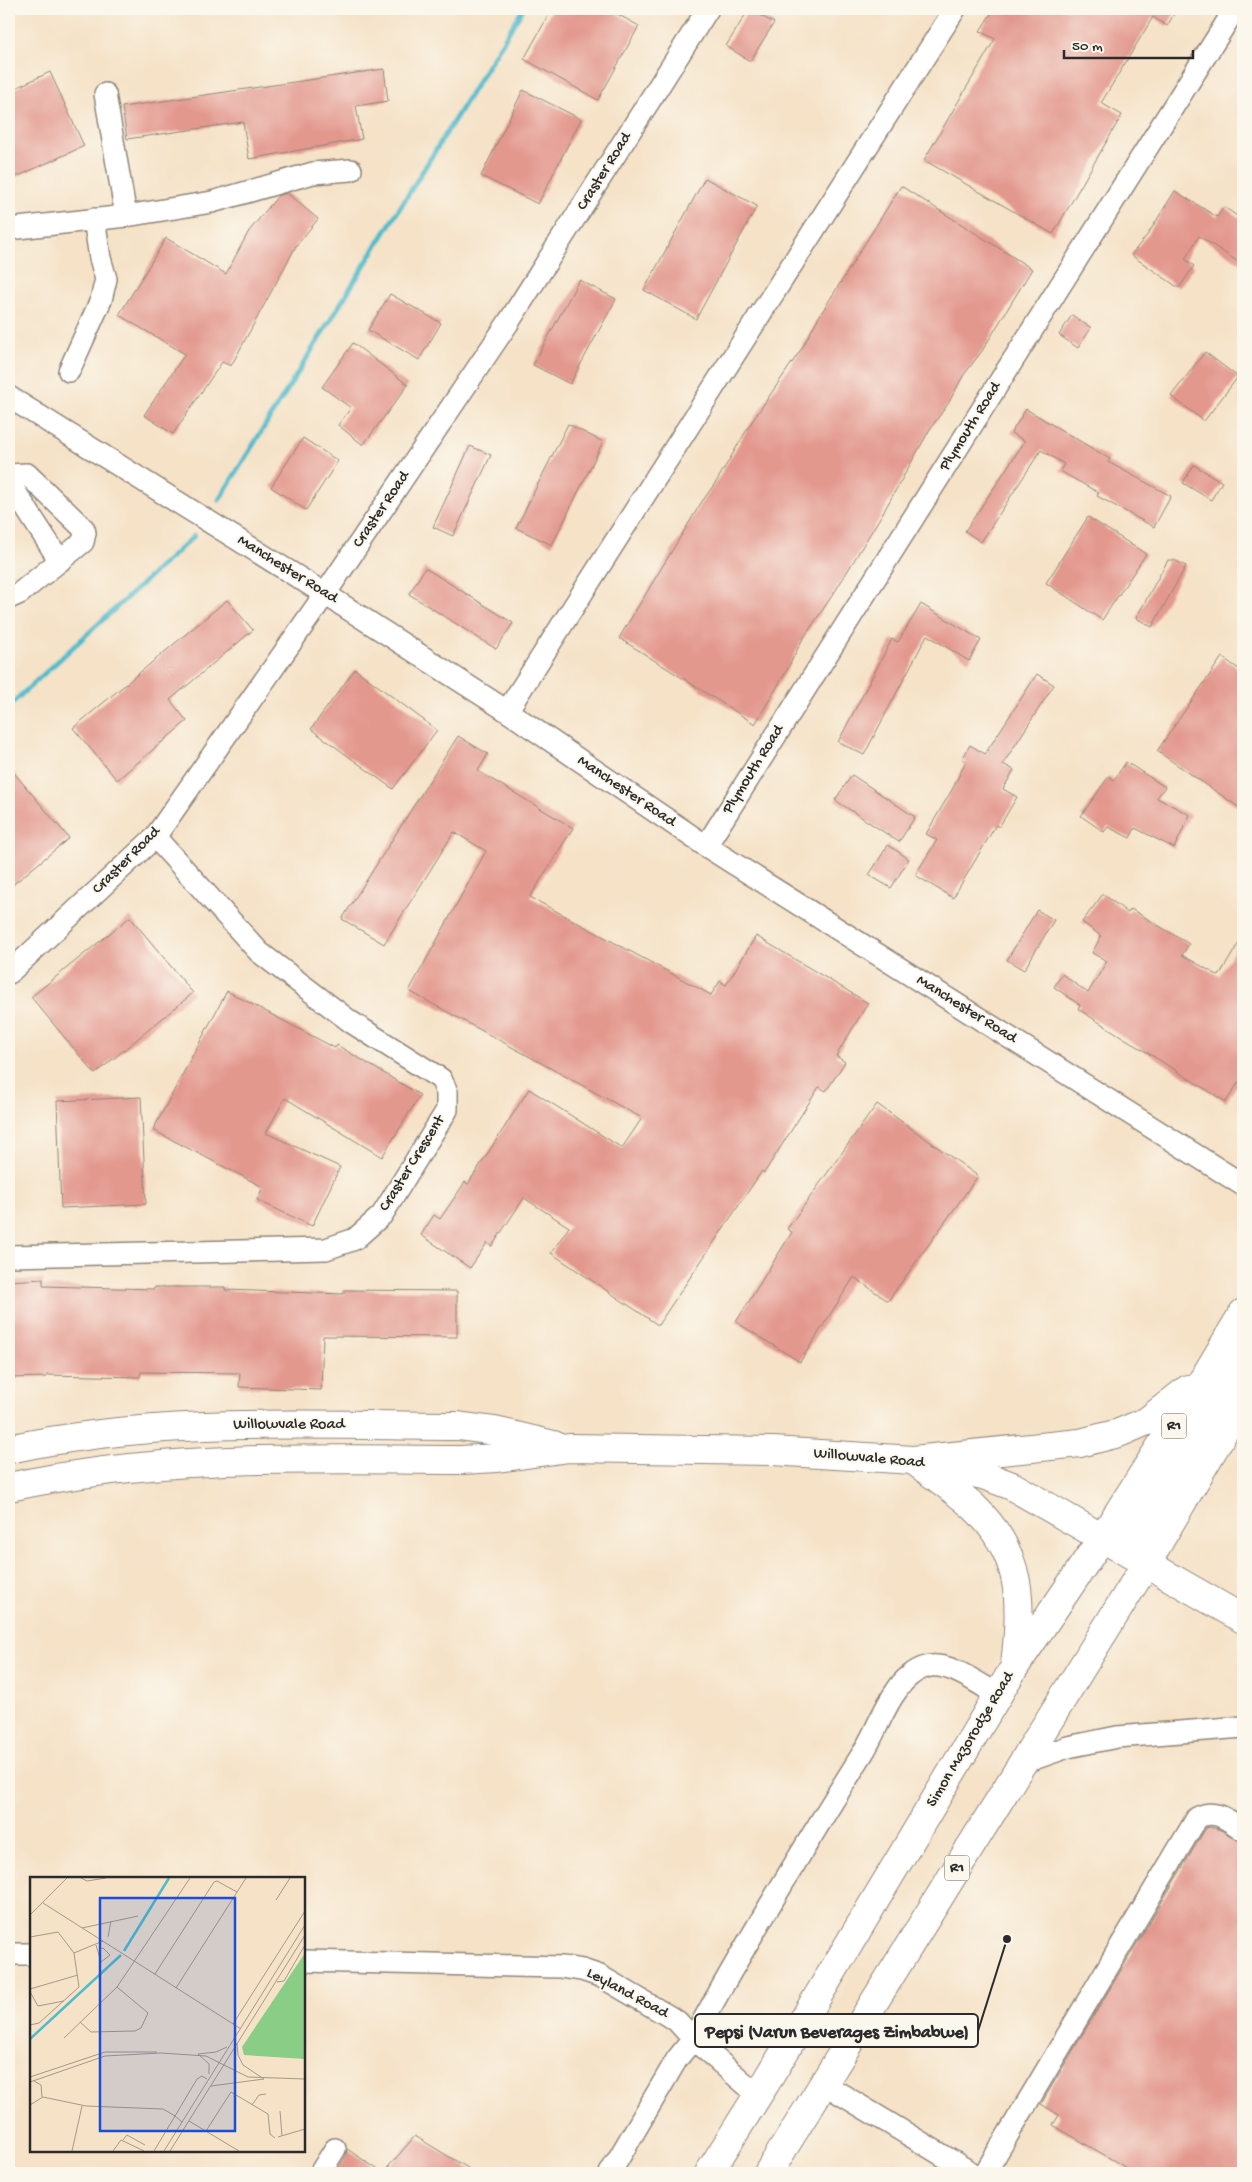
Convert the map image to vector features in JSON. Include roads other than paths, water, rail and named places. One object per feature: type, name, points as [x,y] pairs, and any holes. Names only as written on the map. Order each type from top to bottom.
[{"type":"main road","name":"Simon Mazorodze Road","points":[[768,2173],[1022,1763],[1206,1375],[1243,1313]]},
{"type":"main road","points":[[1124,1551],[1214,1403],[1243,1361]]},
{"type":"main road","points":[[913,1460],[1080,1443],[1120,1433],[1147,1422],[1206,1375]]},
{"type":"main road","name":"Simon Mazorodze Road","points":[[709,2173],[1014,1668],[1124,1551],[1243,1399]]},
{"type":"main road","name":"Willowvale Road","points":[[9,1449],[43,1442],[136,1431],[221,1425],[458,1426],[495,1431],[569,1448]]},
{"type":"main road","name":"Willowvale Road","points":[[9,1487],[47,1479],[134,1466],[222,1460],[461,1460],[497,1458],[569,1448],[773,1451],[913,1460],[984,1475],[1012,1486],[1243,1619]]},
{"type":"main road","points":[[913,1460],[973,1507],[994,1530],[1009,1554],[1016,1580],[1020,1608],[1014,1668]]},
{"type":"street","name":"Craster Road","points":[[9,973],[155,837],[325,594],[508,323],[708,9]]},
{"type":"street","points":[[507,712],[955,9]]},
{"type":"street","name":"Plymouth Road","points":[[706,846],[1235,9]]},
{"type":"street","points":[[105,94],[126,216]]},
{"type":"street","points":[[9,229],[126,216],[212,202],[313,173],[351,170]]},
{"type":"street","points":[[69,371],[102,300],[106,279],[100,258],[94,219]]},
{"type":"street","name":"Manchester Road","points":[[12,405],[325,594],[507,712],[706,846],[1242,1182]]},
{"type":"street","points":[[9,475],[28,474],[84,529],[85,533],[83,542],[20,593],[9,598]]},
{"type":"street","points":[[9,482],[60,561]]},
{"type":"street","name":"Craster Crescent","points":[[9,1256],[326,1249],[355,1238],[382,1215],[447,1110],[447,1092],[441,1078],[351,1022],[259,952],[155,837]]},
{"type":"street","points":[[610,2173],[677,2059],[694,2039],[731,1969],[786,1876],[865,1751],[897,1689],[911,1675],[927,1666],[944,1665],[998,1695]]},
{"type":"street","points":[[1022,1763],[1068,1747],[1117,1737],[1243,1726]]},
{"type":"street","points":[[985,2173],[1197,1818],[1206,1813],[1214,1813],[1243,1830]]},
{"type":"street","points":[[9,1954],[30,1954]]},
{"type":"street","name":"Leyland Road","points":[[305,1961],[561,1967],[582,1970],[600,1976],[677,2021],[694,2039],[758,2094]]},
{"type":"street","points":[[824,2084],[972,2173]]},
{"type":"street","points":[[320,2173],[335,2149]]},
{"type":"waterway","points":[[219,500],[523,9]]},
{"type":"waterway","points":[[9,706],[194,536]]},
{"type":"place","name":"Pepsi (Varun Beverages Zimbabwe)","points":[[1007,1939]]}]
